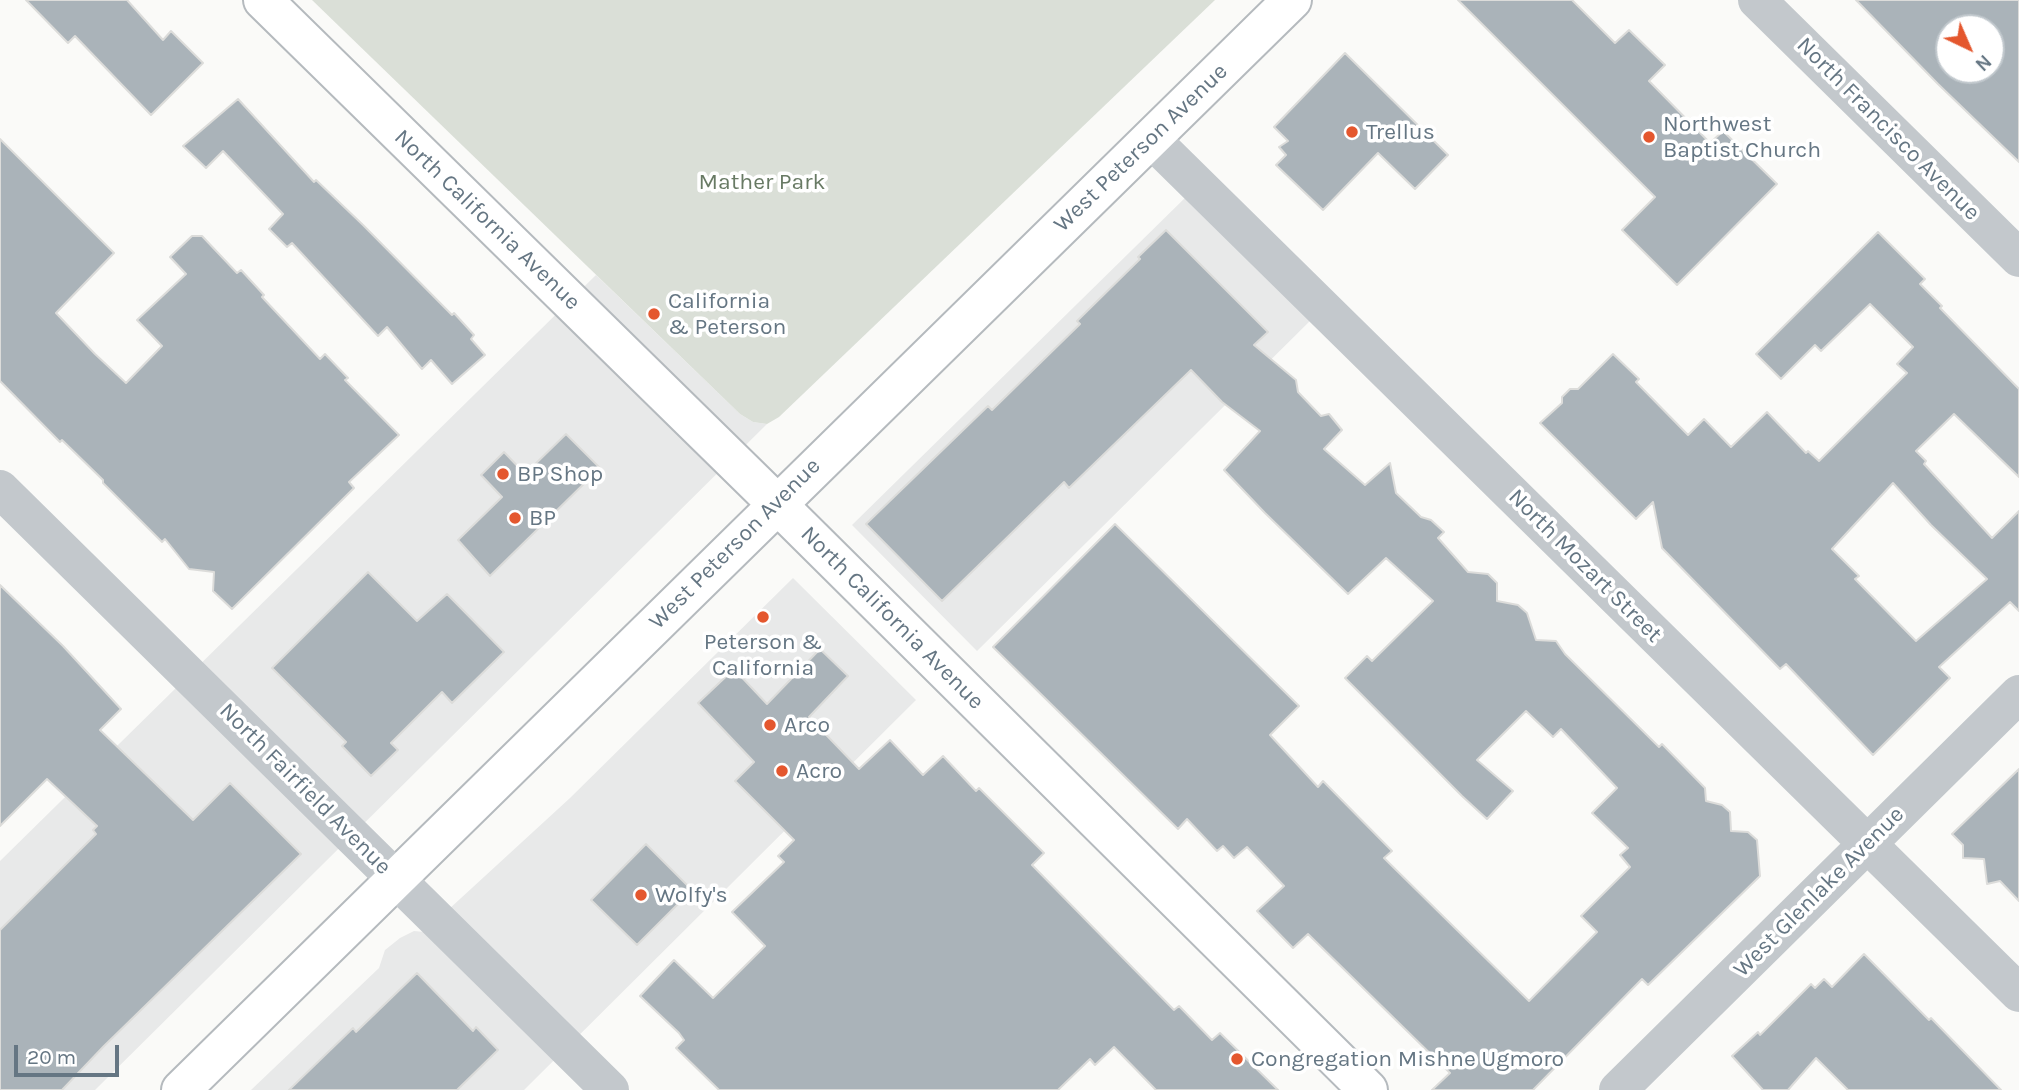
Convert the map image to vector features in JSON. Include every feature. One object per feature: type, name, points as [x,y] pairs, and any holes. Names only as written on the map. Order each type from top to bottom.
[{"type":"main road","name":"North California Avenue","points":[[264,0],[1368,1090]]},
{"type":"main road","name":"West Peterson Avenue","points":[[181,1090],[1292,0]]},
{"type":"street","name":"North Francisco Avenue","points":[[1758,0],[2019,258]]},
{"type":"street","name":"North Mozart Street","points":[[1151,139],[2019,993]]},
{"type":"street","name":"North Fairfield Avenue","points":[[0,488],[610,1090]]},
{"type":"street","name":"West Glenlake Avenue","points":[[1618,1090],[2019,694]]},
{"type":"shaded area","points":[[1190,193],[1316,315],[977,651],[852,525]]},
{"type":"shaded area","points":[[596,275],[740,414],[753,422],[767,424],[95,1090],[0,1090],[0,861]]},
{"type":"shaded area","points":[[793,578],[916,700],[524,1090],[251,1090],[379,968],[385,950],[414,931],[424,932],[570,798]]},
{"type":"green space","name":"Mather Park","points":[[312,0],[1215,0],[779,417],[767,424],[753,422],[740,414]]},
{"type":"building","points":[[26,0],[127,0],[163,40],[171,31],[203,63],[151,115],[75,36],[68,43]]},
{"type":"building","name":"Northwest Baptist Church","points":[[1458,0],[1572,0],[1615,43],[1629,30],[1665,65],[1649,81],[1710,143],[1723,131],[1777,184],[1677,285],[1622,230],[1655,197]]},
{"type":"building","points":[[1856,0],[2019,0],[2019,162],[1938,84],[2005,84],[2005,14],[1935,14],[1935,81]]},
{"type":"building","name":"Trellus","points":[[1345,53],[1448,155],[1415,189],[1378,153],[1323,210],[1276,165],[1286,155],[1279,147],[1288,141],[1274,127]]},
{"type":"building","points":[[238,99],[314,182],[316,180],[474,335],[471,339],[485,355],[452,384],[431,360],[422,369],[387,327],[378,336],[292,243],[287,247],[269,229],[283,214],[223,151],[206,168],[183,146]]},
{"type":"building","points":[[0,139],[114,253],[56,313],[126,383],[162,346],[137,320],[186,274],[170,257],[192,236],[202,236],[237,273],[241,270],[264,295],[262,297],[320,359],[325,354],[348,378],[345,380],[399,435],[349,482],[354,488],[232,609],[213,591],[214,572],[189,569],[165,539],[162,542],[103,480],[62,440],[60,442],[0,381]]},
{"type":"building","points":[[1166,230],[1268,332],[1254,345],[1296,380],[1298,392],[1321,416],[1329,414],[1342,430],[1324,449],[1365,485],[1390,463],[1396,493],[1421,517],[1431,520],[1444,532],[1438,538],[1468,572],[1488,574],[1497,583],[1497,601],[1518,605],[1527,613],[1536,640],[1556,641],[1565,654],[1659,747],[1662,744],[1705,788],[1706,801],[1722,805],[1730,812],[1731,831],[1748,832],[1757,840],[1760,876],[1648,985],[1642,979],[1533,1090],[1432,1090],[1450,1073],[1308,934],[1293,948],[1257,911],[1284,886],[1247,847],[1234,858],[1223,846],[1217,851],[1187,819],[1178,829],[993,647],[1115,524],[1299,706],[1270,735],[1318,787],[1323,781],[1392,851],[1384,858],[1529,1001],[1597,932],[1581,916],[1630,867],[1620,855],[1628,848],[1592,813],[1617,788],[1561,729],[1553,737],[1526,711],[1477,760],[1513,791],[1487,819],[1462,796],[1345,678],[1367,656],[1372,661],[1433,601],[1386,558],[1348,594],[1224,470],[1260,431],[1222,402],[1191,370],[1069,488],[1064,482],[942,601],[866,524],[988,406],[992,410],[1080,324],[1077,321]]},
{"type":"building","points":[[1878,232],[1925,279],[1920,284],[1942,306],[1940,308],[2019,389],[2019,477],[1954,414],[1916,451],[1926,461],[1924,464],[1992,538],[2019,511],[2019,611],[2010,602],[1939,667],[1950,678],[1873,755],[1786,664],[1780,669],[1662,548],[1653,502],[1636,519],[1540,423],[1562,403],[1562,397],[1570,389],[1578,389],[1613,354],[1639,379],[1636,382],[1688,435],[1704,419],[1731,447],[1767,412],[1806,453],[1808,451],[1819,461],[1907,373],[1897,364],[1913,347],[1870,304],[1821,351],[1815,345],[1781,379],[1756,354]],"holes":[[[1893,483],[1931,525],[1987,579],[1916,641],[1855,579],[1859,576],[1832,549]]]},
{"type":"building","name":"BP","points":[[566,434],[600,468],[490,576],[458,540],[502,497],[481,475],[504,452],[525,474]]},
{"type":"building","points":[[368,572],[417,621],[447,594],[504,652],[452,703],[442,692],[391,743],[398,750],[371,776],[342,746],[346,742],[272,668]]},
{"type":"building","points":[[0,585],[63,646],[121,709],[100,730],[193,820],[230,783],[301,854],[62,1090],[0,1090],[0,930],[96,834],[93,830],[97,826],[47,779],[0,826]]},
{"type":"building","points":[[820,649],[848,676],[809,717],[859,769],[890,740],[923,775],[943,756],[976,791],[979,788],[1044,853],[1032,865],[1174,1010],[1179,1006],[1212,1040],[1220,1033],[1278,1090],[1156,1090],[1114,1047],[1095,1065],[1090,1059],[1058,1090],[719,1090],[676,1048],[684,1040],[679,1033],[640,996],[674,960],[713,998],[765,946],[732,912],[784,862],[778,856],[794,840],[735,781],[754,762],[698,703],[734,669],[767,704]]},
{"type":"building","points":[[2019,769],[2019,901],[2000,881],[1987,884],[1984,859],[1963,858],[1963,845],[1952,834]]},
{"type":"building","name":"Wolfy's","points":[[646,844],[692,890],[637,945],[591,900]]},
{"type":"building","points":[[1864,954],[2001,1090],[1848,1090],[1816,1058],[1788,1090],[1763,1090],[1732,1056],[1758,1032],[1760,1035],[1811,984],[1815,988],[1824,979],[1832,987]]},
{"type":"building","points":[[417,973],[473,1031],[476,1027],[498,1050],[457,1090],[289,1090],[353,1028],[356,1032]]},
{"type":"place","name":"Trellus","points":[[1352,132]]},
{"type":"place","name":"Northwest Baptist Church","points":[[1649,137]]},
{"type":"place","name":"California & Peterson","points":[[654,314]]},
{"type":"place","name":"BP Shop","points":[[503,474]]},
{"type":"place","name":"BP","points":[[515,518]]},
{"type":"place","name":"Peterson & California","points":[[763,617]]},
{"type":"place","name":"Arco","points":[[770,725]]},
{"type":"place","name":"Acro","points":[[782,771]]},
{"type":"place","name":"Wolfy's","points":[[641,895]]},
{"type":"place","name":"Congregation Mishne Ugmoro","points":[[1237,1059]]}]
